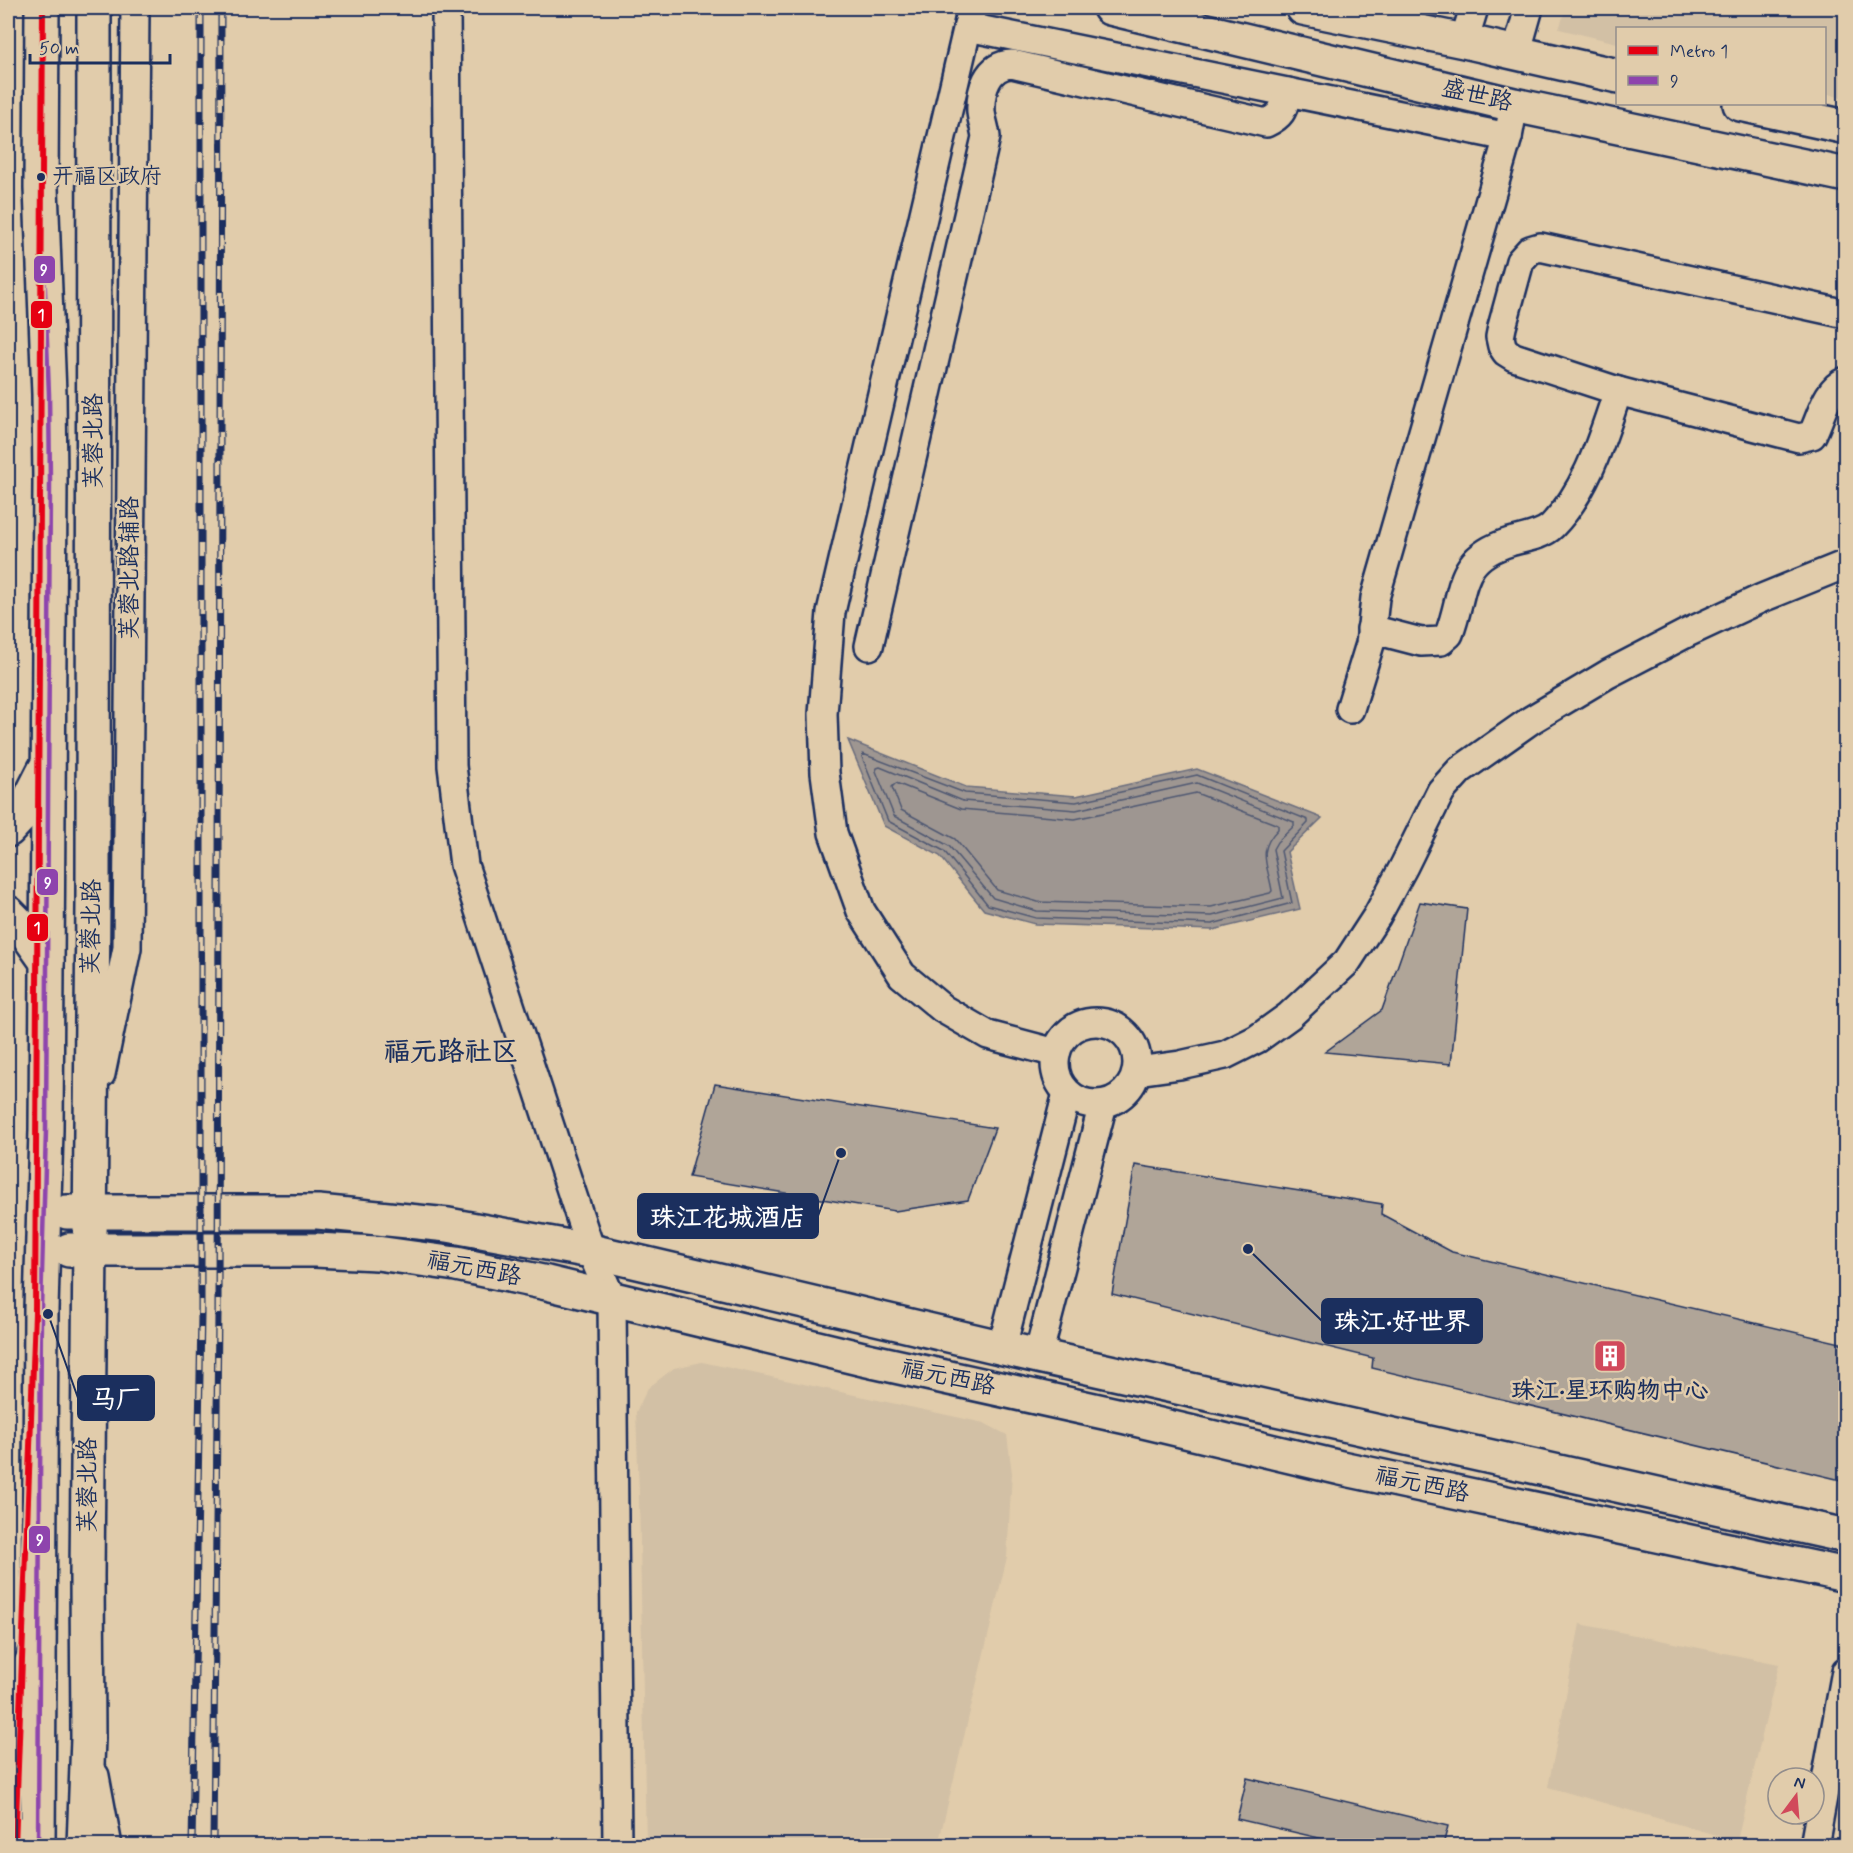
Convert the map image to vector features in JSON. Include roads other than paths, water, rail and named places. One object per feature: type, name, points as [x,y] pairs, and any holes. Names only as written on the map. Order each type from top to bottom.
[{"type":"main road","name":"芙蓉北路","points":[[38,1845],[50,460],[41,188],[42,8]]},
{"type":"main road","name":"芙蓉北路","points":[[84,1845],[88,1738],[94,604],[94,8]]},
{"type":"main road","name":"盛世路","points":[[1110,8],[1514,105],[1845,175]]},
{"type":"main road","name":"盛世路","points":[[1303,8],[1464,41],[1616,76]]},
{"type":"main road","points":[[1745,105],[1845,127]]},
{"type":"main road","points":[[8,830],[21,816],[48,762]]},
{"type":"main road","points":[[8,913],[23,928],[47,962]]},
{"type":"main road","name":"福元西路","points":[[44,1212],[318,1212],[448,1225],[591,1251],[1038,1356],[1845,1536]]},
{"type":"main road","name":"福元西路","points":[[43,1250],[284,1249],[377,1253],[456,1264],[547,1283],[612,1300],[1341,1468],[1845,1575]]},
{"type":"main road","points":[[8,1705],[26,1675],[39,1644]]},
{"type":"main road","points":[[8,1827],[21,1845]]},
{"type":"street","name":"芙蓉北路辅路","points":[[90,1125],[127,948],[135,8]]},
{"type":"street","points":[[446,8],[452,766],[465,865],[591,1251],[612,1300],[617,1845]]},
{"type":"street","points":[[1464,41],[1474,8]]},
{"type":"street","points":[[1516,54],[1529,8]]},
{"type":"street","points":[[1056,1053],[988,1035],[943,1009],[902,975],[861,911],[833,833],[825,773],[823,714],[831,612],[970,17],[1288,92],[1508,137]]},
{"type":"street","points":[[869,646],[986,137],[981,107],[986,80],[992,72],[1002,65],[1012,64],[1266,123],[1278,117],[1288,92]]},
{"type":"street","points":[[1350,709],[1370,644],[1375,598],[1508,137],[1514,105]]},
{"type":"street","points":[[1845,314],[1540,247],[1530,250],[1520,261],[1500,338],[1506,352],[1514,357],[1618,392],[1800,438],[1812,435],[1830,393],[1838,384],[1845,381]]},
{"type":"street","points":[[1371,629],[1421,642],[1442,641],[1449,634],[1467,572],[1473,562],[1492,548],[1543,532],[1551,526],[1579,488],[1592,465],[1618,392]]},
{"type":"street","points":[[1137,1071],[1180,1065],[1225,1054],[1257,1039],[1289,1016],[1347,962],[1393,886],[1441,791],[1460,770],[1531,720],[1608,674],[1762,598],[1845,564]]},
{"type":"street","points":[[1089,1022],[1105,1022],[1119,1029],[1131,1040],[1137,1055],[1137,1071],[1131,1086],[1119,1098],[1103,1104],[1090,1104],[1067,1093],[1058,1081],[1055,1067],[1056,1053],[1063,1038],[1074,1028],[1089,1022]]},
{"type":"street","points":[[1002,1347],[1067,1093]]},
{"type":"street","points":[[1038,1356],[1103,1104]]},
{"type":"street","points":[[1814,1845],[1845,1671]]},
{"type":"street","points":[[88,1738],[108,1845]]},
{"type":"water","points":[[848,740],[966,787],[1076,796],[1197,769],[1322,818],[1287,852],[1300,909],[1213,930],[1035,924],[984,910],[940,856],[884,826]]},
{"type":"railway","points":[[192,1846],[201,1315],[201,8]]},
{"type":"railway","points":[[213,1846],[218,1312],[221,8]]},
{"type":"metro line","name":"1","points":[[15,1846],[35,1313],[43,8]]},
{"type":"place","name":"开福区政府","points":[[41,177]]},
{"type":"place","name":"珠江花城酒店","points":[[841,1153]]},
{"type":"place","name":"珠江·好世界","points":[[1248,1249]]},
{"type":"place","name":"马厂","points":[[48,1314]]},
{"type":"place","name":"珠江·星环购物中心","points":[[1610,1356]]},
{"type":"district","name":"福元路社区","points":[[451,1052]]}]
